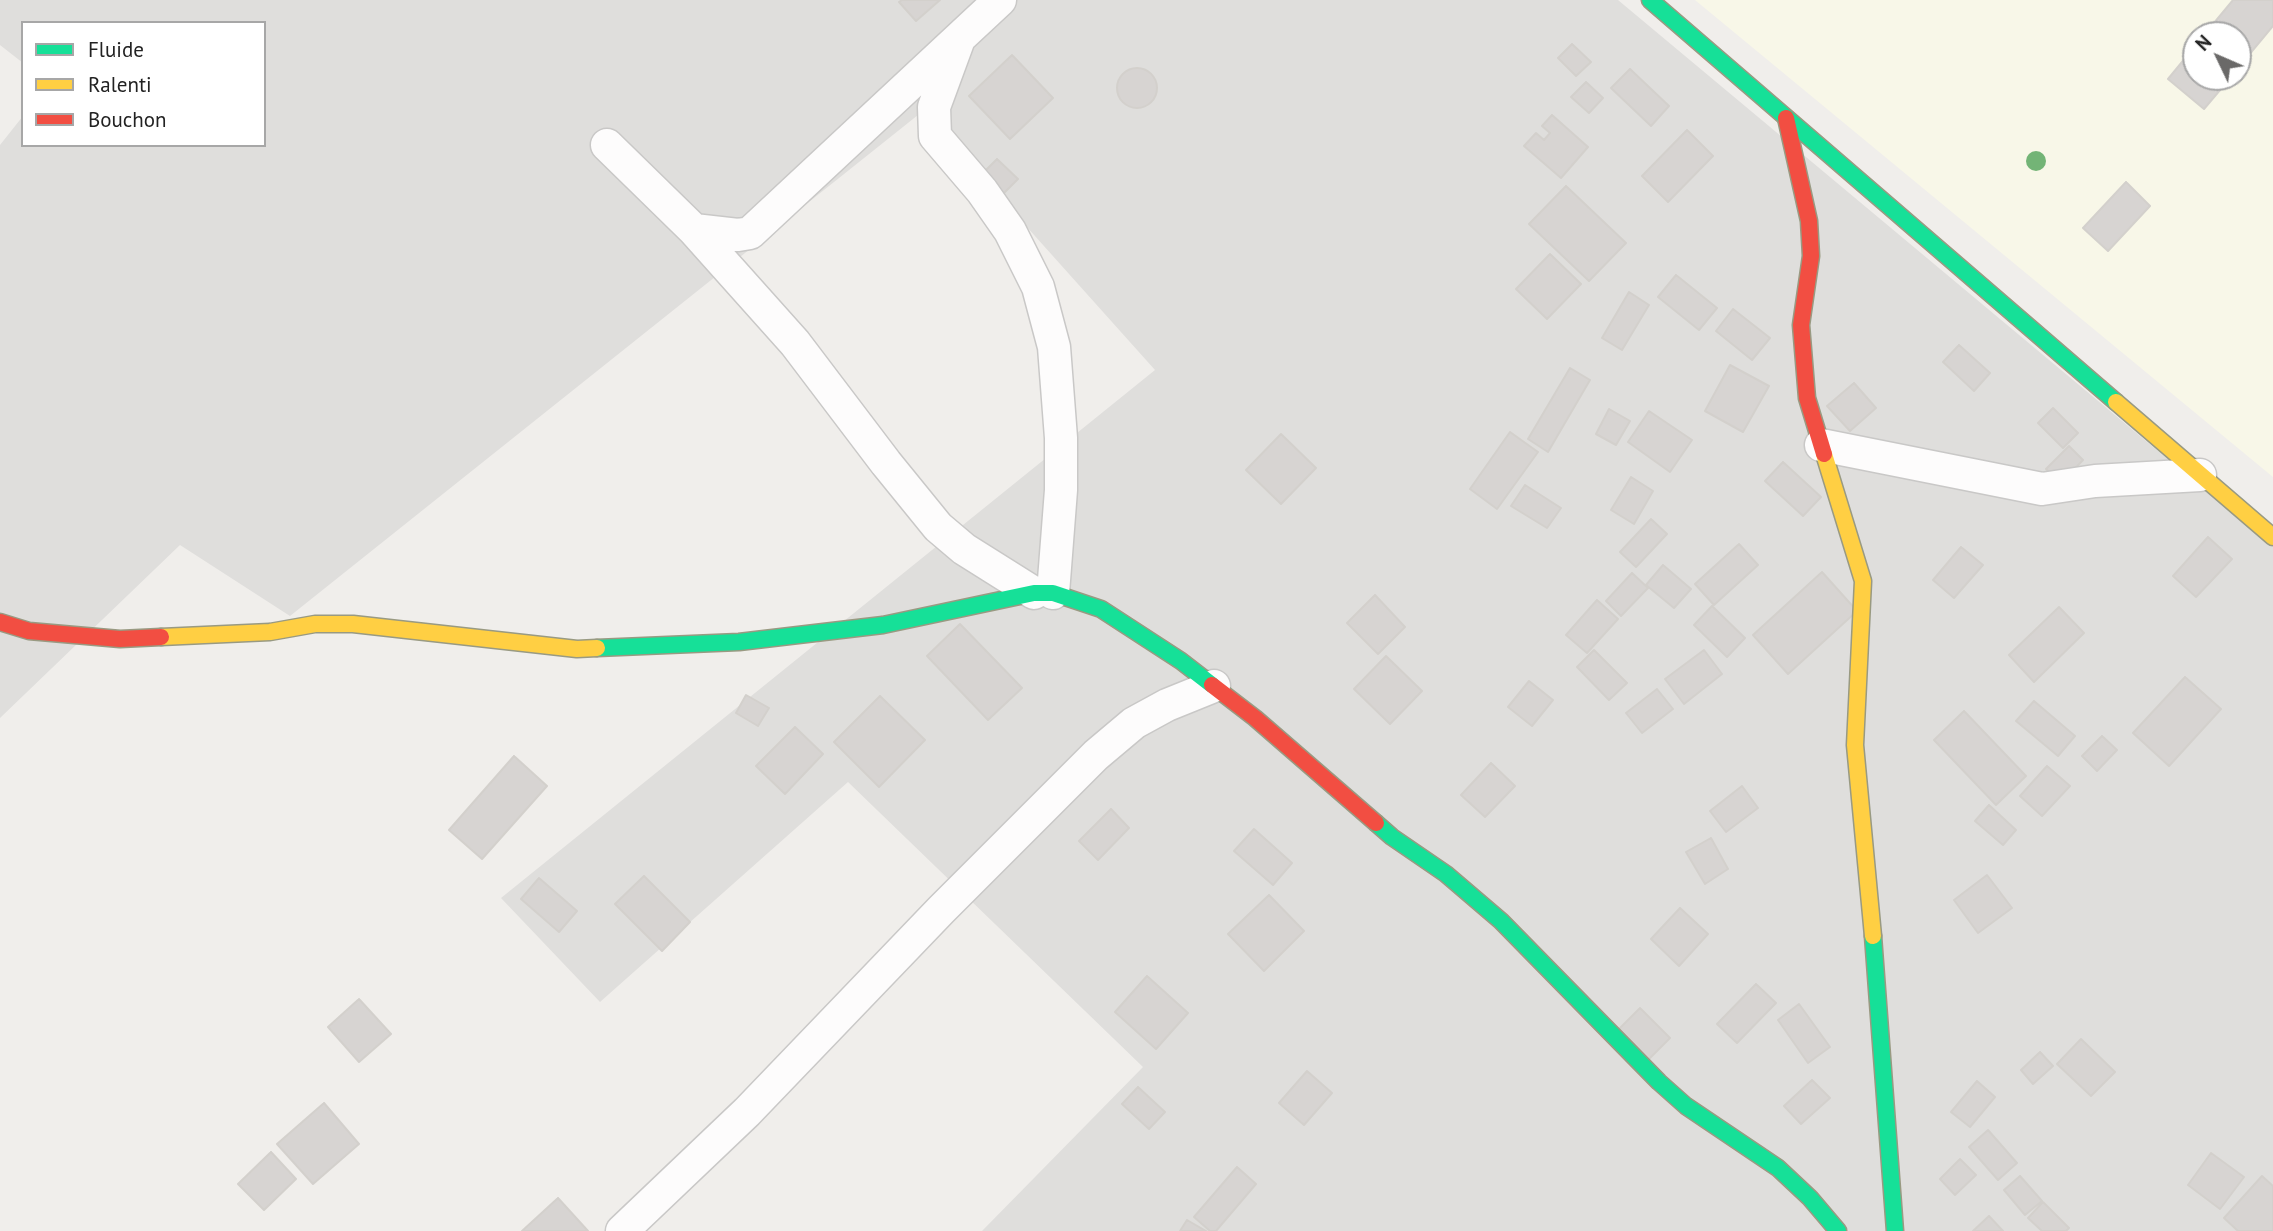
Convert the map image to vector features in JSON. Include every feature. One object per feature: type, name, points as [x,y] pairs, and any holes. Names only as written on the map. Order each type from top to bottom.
[{"type":"street","points":[[694,230],[738,235],[750,233],[1000,0]]},
{"type":"street","points":[[1650,0],[2273,537]]},
{"type":"street","points":[[959,39],[934,107],[935,136],[982,191],[1010,231],[1038,287],[1054,347],[1061,490],[1043,593]]},
{"type":"street","points":[[1786,118],[1809,221],[1811,256],[1801,325],[1807,397],[1863,581],[1855,745],[1880,1011],[1895,1231]]},
{"type":"street","points":[[607,145],[694,230],[794,343],[938,527],[964,548],[1043,593],[1101,608],[1181,661],[1255,718],[1392,837],[1446,874],[1501,921],[1659,1082],[1686,1106],[1777,1168],[1810,1198],[1838,1231]]},
{"type":"street","points":[[1821,445],[2042,489],[2095,481],[2200,475]]},
{"type":"street","points":[[0,622],[29,631],[120,639],[270,632],[315,624],[353,624],[577,649],[738,642],[883,625],[1043,593]]},
{"type":"street","points":[[622,1231],[747,1112],[941,910],[1096,755],[1134,723],[1167,705],[1214,686]]},
{"type":"shaded area","points":[[0,0],[1618,0],[2273,547],[2273,1231],[982,1231],[1143,1067],[848,782],[600,1002],[501,898],[1155,370],[923,111],[290,616],[180,545],[0,718],[0,145],[21,119],[21,147],[266,147],[266,21],[21,21],[21,61],[0,45]]},
{"type":"shaded area","points":[[1695,0],[2273,0],[2273,477]]},
{"type":"building","points":[[940,0],[916,21],[899,2]]},
{"type":"building","points":[[2233,0],[2273,0],[2273,26],[2252,51],[2252,21],[2216,21]]},
{"type":"building","points":[[1572,44],[1591,62],[1576,76],[1558,58]]},
{"type":"building","points":[[1012,55],[1053,98],[1010,139],[969,96]]},
{"type":"building","points":[[2182,62],[2182,91],[2168,79]]},
{"type":"building","points":[[1137,68],[1151,74],[1157,88],[1151,102],[1137,108],[1123,102],[1117,88],[1123,74]]},
{"type":"building","points":[[1630,69],[1669,106],[1651,126],[1611,88]]},
{"type":"building","points":[[1586,82],[1603,98],[1589,113],[1571,97]]},
{"type":"building","points":[[2182,91],[2219,91],[2204,109]]},
{"type":"building","points":[[1552,115],[1588,147],[1561,178],[1524,146],[1536,133],[1544,140],[1550,133],[1542,126]]},
{"type":"building","points":[[1687,130],[1713,156],[1668,202],[1642,176]]},
{"type":"building","points":[[997,159],[1018,179],[1003,194],[982,174]]},
{"type":"building","points":[[2126,182],[2150,206],[2108,251],[2083,228]]},
{"type":"building","points":[[1566,186],[1626,243],[1589,281],[1529,224]]},
{"type":"building","points":[[1550,254],[1581,284],[1547,319],[1516,289]]},
{"type":"building","points":[[1676,275],[1717,308],[1699,330],[1658,297]]},
{"type":"building","points":[[1629,292],[1649,305],[1622,350],[1602,338]]},
{"type":"building","points":[[1733,309],[1770,338],[1752,360],[1716,331]]},
{"type":"building","points":[[1959,345],[1990,373],[1974,391],[1943,362]]},
{"type":"building","points":[[1730,365],[1769,386],[1743,432],[1705,411]]},
{"type":"building","points":[[1570,368],[1590,380],[1548,452],[1528,439]]},
{"type":"building","points":[[1854,383],[1876,408],[1850,431],[1827,406]]},
{"type":"building","points":[[2053,408],[2078,433],[2063,448],[2038,423]]},
{"type":"building","points":[[1609,409],[1630,421],[1616,445],[1596,434]]},
{"type":"building","points":[[1649,411],[1692,440],[1670,472],[1628,442]]},
{"type":"building","points":[[1510,432],[1538,452],[1497,509],[1470,489]]},
{"type":"building","points":[[1281,434],[1316,468],[1281,504],[1246,470]]},
{"type":"building","points":[[2069,446],[2083,460],[2061,483],[2046,469]]},
{"type":"building","points":[[1783,462],[1821,497],[1803,516],[1765,481]]},
{"type":"building","points":[[1631,477],[1653,491],[1634,524],[1611,510]]},
{"type":"building","points":[[1525,485],[1561,508],[1547,528],[1511,506]]},
{"type":"building","points":[[1651,519],[1667,534],[1636,567],[1620,552]]},
{"type":"building","points":[[2208,537],[2232,559],[2196,597],[2173,576]]},
{"type":"building","points":[[1739,544],[1758,565],[1714,605],[1695,584]]},
{"type":"building","points":[[1961,547],[1983,565],[1954,598],[1933,580]]},
{"type":"building","points":[[1663,565],[1691,589],[1674,608],[1646,585]]},
{"type":"building","points":[[1822,572],[1857,611],[1788,674],[1753,635]]},
{"type":"building","points":[[1632,573],[1648,588],[1621,616],[1606,601]]},
{"type":"building","points":[[1375,595],[1405,627],[1378,654],[1347,623]]},
{"type":"building","points":[[1597,600],[1618,619],[1587,653],[1566,635]]},
{"type":"building","points":[[1712,606],[1745,638],[1727,657],[1694,625]]},
{"type":"building","points":[[2059,607],[2084,633],[2034,682],[2009,655]]},
{"type":"building","points":[[960,624],[1022,688],[988,720],[927,656]]},
{"type":"building","points":[[1594,650],[1627,683],[1609,700],[1577,667]]},
{"type":"building","points":[[1704,650],[1722,674],[1684,704],[1665,679]]},
{"type":"building","points":[[1386,656],[1422,691],[1390,724],[1354,689]]},
{"type":"building","points":[[2185,677],[2221,709],[2169,766],[2133,733]]},
{"type":"building","points":[[1529,681],[1553,700],[1532,726],[1508,707]]},
{"type":"building","points":[[1657,689],[1673,709],[1642,733],[1626,713]]},
{"type":"building","points":[[746,695],[769,708],[758,726],[736,713]]},
{"type":"building","points":[[880,696],[925,740],[879,787],[834,742]]},
{"type":"building","points":[[2034,701],[2075,736],[2058,756],[2016,721]]},
{"type":"building","points":[[1964,711],[2026,776],[1996,805],[1934,740]]},
{"type":"building","points":[[795,727],[823,754],[785,794],[756,766]]},
{"type":"building","points":[[2102,736],[2117,750],[2097,771],[2082,756]]},
{"type":"building","points":[[514,756],[547,786],[482,859],[449,830]]},
{"type":"building","points":[[1491,763],[1515,786],[1485,817],[1461,795]]},
{"type":"building","points":[[2047,766],[2070,786],[2042,816],[2020,796]]},
{"type":"building","points":[[1742,786],[1758,808],[1726,832],[1710,811]]},
{"type":"building","points":[[1989,805],[2016,830],[2003,845],[1975,821]]},
{"type":"building","points":[[1111,809],[1129,828],[1098,860],[1079,841]]},
{"type":"building","points":[[1254,829],[1292,863],[1273,885],[1234,851]]},
{"type":"building","points":[[1711,838],[1728,869],[1705,884],[1686,852]]},
{"type":"building","points":[[1987,875],[2012,908],[1978,933],[1954,900]]},
{"type":"building","points":[[644,876],[690,922],[662,951],[615,904]]},
{"type":"building","points":[[539,878],[577,911],[559,932],[521,899]]},
{"type":"building","points":[[1269,895],[1304,931],[1264,971],[1228,934]]},
{"type":"building","points":[[1680,908],[1708,934],[1679,966],[1651,939]]},
{"type":"building","points":[[1147,976],[1188,1013],[1156,1049],[1115,1012]]},
{"type":"building","points":[[1756,984],[1776,1003],[1737,1043],[1717,1024]]},
{"type":"building","points":[[359,999],[391,1034],[359,1062],[328,1027]]},
{"type":"building","points":[[1799,1004],[1830,1047],[1808,1063],[1778,1020]]},
{"type":"building","points":[[1640,1008],[1670,1038],[1648,1060],[1618,1030]]},
{"type":"building","points":[[2081,1039],[2115,1072],[2091,1096],[2057,1064]]},
{"type":"building","points":[[2040,1052],[2053,1066],[2033,1084],[2021,1070]]},
{"type":"building","points":[[1307,1071],[1332,1093],[1304,1125],[1279,1103]]},
{"type":"building","points":[[1812,1080],[1830,1098],[1801,1124],[1784,1106]]},
{"type":"building","points":[[1977,1081],[1995,1097],[1970,1127],[1951,1112]]},
{"type":"building","points":[[1138,1087],[1165,1112],[1149,1129],[1122,1104]]},
{"type":"building","points":[[324,1103],[359,1144],[313,1184],[277,1144]]},
{"type":"building","points":[[1988,1130],[2017,1163],[1998,1180],[1969,1147]]},
{"type":"building","points":[[271,1152],[296,1179],[264,1210],[238,1184]]},
{"type":"building","points":[[2211,1153],[2244,1177],[2220,1209],[2188,1185]]},
{"type":"building","points":[[1960,1159],[1976,1175],[1955,1195],[1940,1179]]},
{"type":"building","points":[[1237,1167],[1256,1184],[1216,1231],[1210,1231],[1194,1217]]},
{"type":"building","points":[[2020,1176],[2042,1201],[2025,1215],[2004,1190]]},
{"type":"building","points":[[2262,1176],[2273,1186],[2273,1231],[2238,1231],[2224,1218]]},
{"type":"building","points":[[558,1198],[588,1231],[522,1231]]},
{"type":"building","points":[[2043,1202],[2069,1228],[2066,1231],[2042,1231],[2028,1218]]},
{"type":"building","points":[[1989,1216],[2003,1231],[1973,1231]]},
{"type":"building","points":[[1187,1220],[1206,1231],[1180,1231]]},
{"type":"traffic: fast","points":[[1650,0],[2116,402]]},
{"type":"traffic: fast","points":[[597,648],[739,642],[883,625],[1034,593],[1053,593],[1101,609],[1181,661],[1212,685]]},
{"type":"traffic: fast","points":[[1376,823],[1446,874],[1501,921],[1659,1082],[1686,1106],[1778,1168],[1810,1198],[1838,1231]]},
{"type":"traffic: fast","points":[[1873,936],[1895,1231]]},
{"type":"traffic: slow","points":[[2116,402],[2273,537]]},
{"type":"traffic: slow","points":[[1824,454],[1863,581],[1855,745],[1873,936]]},
{"type":"traffic: slow","points":[[161,637],[270,632],[315,624],[353,624],[577,649],[597,648]]},
{"type":"traffic: jam","points":[[1786,118],[1809,221],[1811,256],[1801,325],[1807,398],[1824,454]]},
{"type":"traffic: jam","points":[[0,622],[29,631],[120,639],[161,637]]},
{"type":"traffic: jam","points":[[1212,685],[1255,718],[1376,823]]}]
